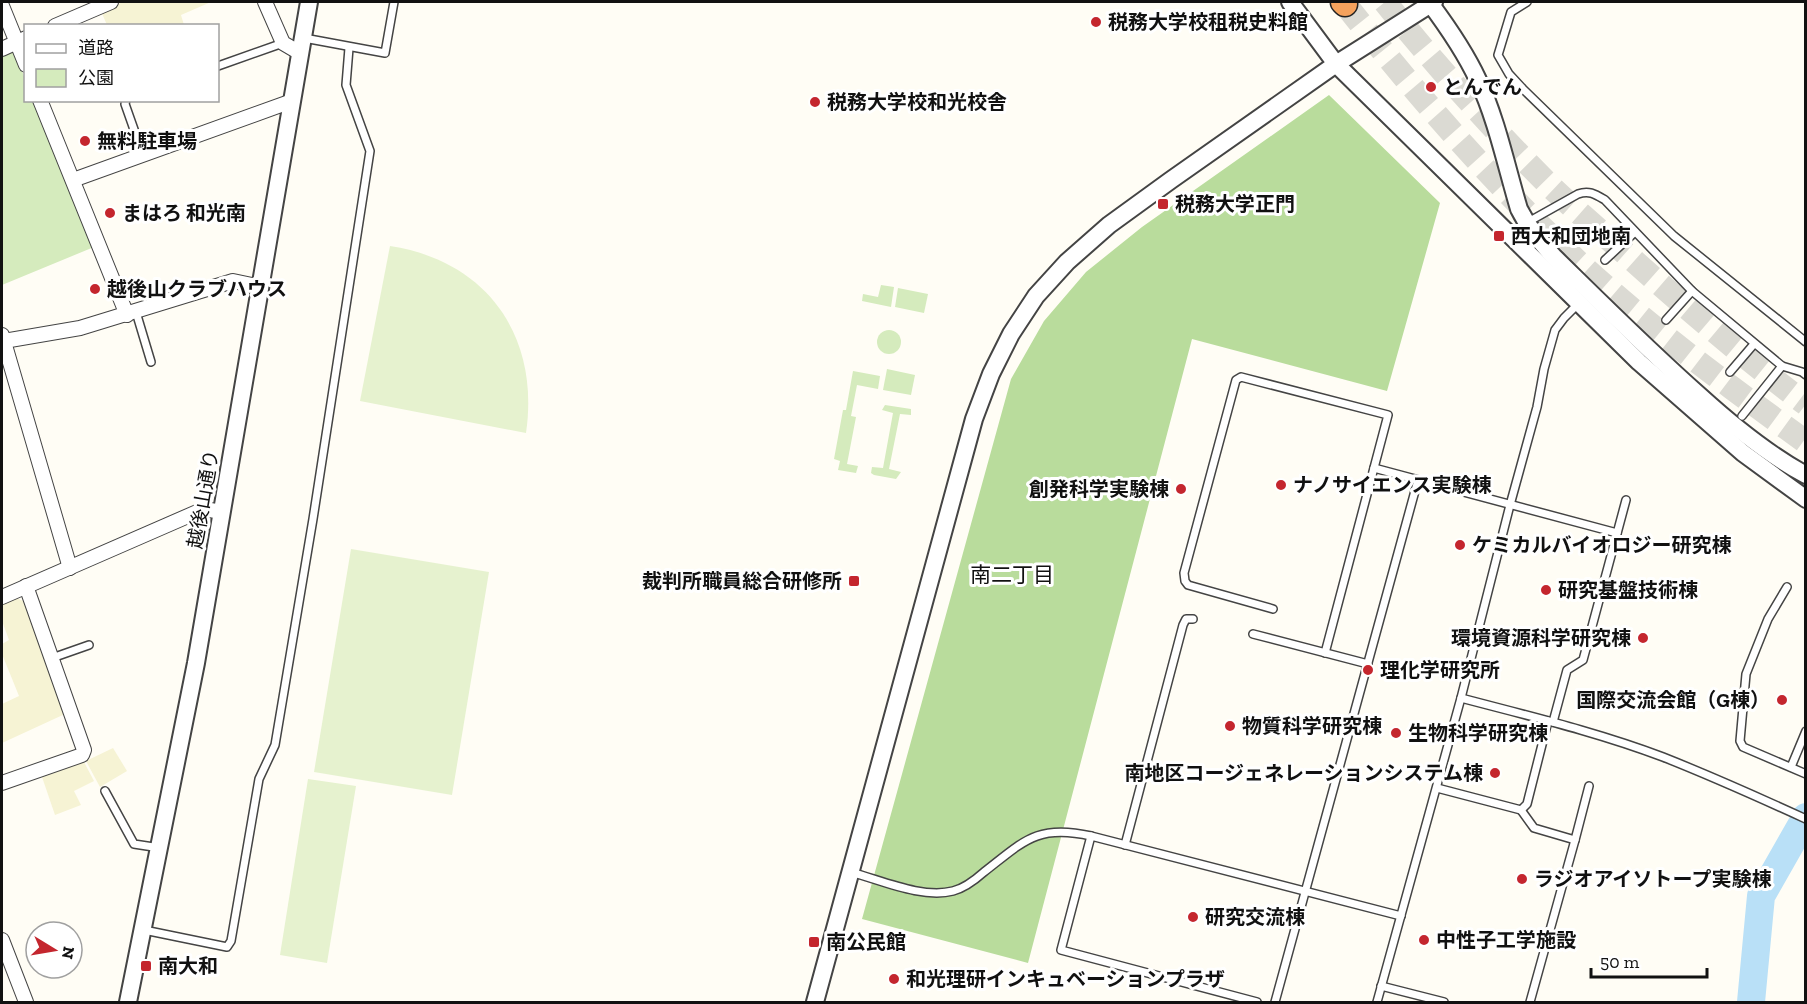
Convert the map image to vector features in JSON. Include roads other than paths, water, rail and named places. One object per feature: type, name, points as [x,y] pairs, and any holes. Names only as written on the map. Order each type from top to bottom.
[{"type":"street","points":[[60,24],[111,2]]},
{"type":"street","points":[[265,2],[283,43],[302,45]]},
{"type":"street","name":"越後山通り","points":[[128,1002],[196,663],[309,2]]},
{"type":"street","points":[[1290,2],[1336,64],[1638,362],[1726,438],[1806,499]]},
{"type":"street","points":[[815,1002],[974,419],[991,374],[1011,334],[1036,296],[1067,262],[1109,225],[1336,64],[1431,2],[1479,80],[1519,209],[1526,224],[1554,257],[1677,376],[1756,442],[1790,467],[1806,475]]},
{"type":"street","points":[[2,6],[21,40],[24,55]]},
{"type":"street","points":[[2,49],[21,40]]},
{"type":"street","points":[[73,180],[292,100]]},
{"type":"street","points":[[41,102],[132,313]]},
{"type":"street","points":[[70,568],[3,338],[80,328],[233,281],[261,287]]},
{"type":"street","points":[[2,597],[204,509],[222,512]]},
{"type":"street","points":[[2,783],[84,753],[26,586]]},
{"type":"street","points":[[2,940],[26,1002]]},
{"type":"lane","points":[[302,45],[385,53],[394,2]]},
{"type":"lane","points":[[1527,2],[1511,12],[1498,49],[1499,58],[1509,74],[1674,236],[1806,342]]},
{"type":"lane","points":[[219,66],[283,43]]},
{"type":"lane","points":[[142,930],[227,946],[231,941],[259,779],[275,745],[313,519],[370,151],[346,85],[349,48]]},
{"type":"lane","points":[[126,102],[143,155]]},
{"type":"lane","points":[[1526,224],[1585,191],[1593,193],[1605,200],[1692,291],[1754,344],[1782,366],[1806,375]]},
{"type":"lane","points":[[1605,260],[1635,232]]},
{"type":"lane","points":[[1666,320],[1692,291]]},
{"type":"lane","points":[[1377,1002],[1461,698],[1555,330],[1579,303]]},
{"type":"lane","points":[[132,313],[151,362]]},
{"type":"lane","points":[[1730,372],[1754,344]]},
{"type":"lane","points":[[1742,416],[1782,366]]},
{"type":"lane","points":[[1273,609],[1188,585],[1184,573],[1236,380],[1247,377],[1388,415],[1325,653]]},
{"type":"lane","points":[[1374,468],[1617,533]]},
{"type":"lane","points":[[1275,1002],[1418,480]]},
{"type":"lane","points":[[1521,810],[1527,804],[1567,670],[1583,660],[1626,500]]},
{"type":"lane","points":[[1787,587],[1768,619],[1746,674],[1740,741],[1743,747],[1806,774]]},
{"type":"lane","points":[[1125,845],[1183,625],[1186,619],[1193,619]]},
{"type":"lane","points":[[1253,634],[1368,664]]},
{"type":"lane","points":[[52,658],[89,645]]},
{"type":"lane","points":[[1461,698],[1590,732],[1662,757],[1734,786],[1806,819]]},
{"type":"lane","points":[[1791,767],[1806,731]]},
{"type":"lane","points":[[1530,1002],[1588,786]]},
{"type":"lane","points":[[1437,788],[1521,810],[1534,828],[1575,840]]},
{"type":"lane","points":[[105,791],[134,844],[160,848]]},
{"type":"lane","points":[[850,872],[917,891],[935,894],[953,891],[968,885],[1016,847],[1038,835],[1059,831],[1091,836],[1401,916]]},
{"type":"lane","points":[[1091,836],[1061,950],[1257,1002]]},
{"type":"lane","points":[[1381,986],[1444,1002]]},
{"type":"waterway","points":[[1751,1002],[1761,896],[1806,817]]},
{"type":"tunnel","points":[[1385,2],[1464,96],[1549,185],[1697,316],[1806,404]]},
{"type":"tunnel","points":[[1345,4],[1437,116],[1571,256],[1680,348],[1806,442]]},
{"type":"place","name":"税務大学校租税史料館","points":[[1096,22]]},
{"type":"place","name":"とんでん","points":[[1431,87]]},
{"type":"place","name":"税務大学校和光校舎","points":[[815,102]]},
{"type":"place","name":"無料駐車場","points":[[85,141]]},
{"type":"place","name":"税務大学正門","points":[[1163,204]]},
{"type":"place","name":"まはろ 和光南","points":[[110,213]]},
{"type":"place","name":"西大和団地南","points":[[1499,236]]},
{"type":"place","name":"越後山クラブハウス","points":[[95,289]]},
{"type":"place","name":"ナノサイエンス実験棟","points":[[1281,485]]},
{"type":"place","name":"創発科学実験棟","points":[[1181,489]]},
{"type":"place","name":"ケミカルバイオロジー研究棟","points":[[1460,545]]},
{"type":"place","name":"裁判所職員総合研修所","points":[[854,581]]},
{"type":"place","name":"研究基盤技術棟","points":[[1546,590]]},
{"type":"place","name":"環境資源科学研究棟","points":[[1643,638]]},
{"type":"place","name":"理化学研究所","points":[[1368,670]]},
{"type":"place","name":"国際交流会館（G棟）","points":[[1782,700]]},
{"type":"place","name":"物質科学研究棟","points":[[1230,726]]},
{"type":"place","name":"生物科学研究棟","points":[[1396,733]]},
{"type":"place","name":"南地区コージェネレーションシステム棟","points":[[1495,773]]},
{"type":"place","name":"ラジオアイソトープ実験棟","points":[[1522,879]]},
{"type":"place","name":"研究交流棟","points":[[1193,917]]},
{"type":"place","name":"中性子工学施設","points":[[1424,940]]},
{"type":"place","name":"南公民館","points":[[814,942]]},
{"type":"place","name":"南大和","points":[[146,966]]},
{"type":"place","name":"和光理研インキュベーションプラザ","points":[[894,979]]},
{"type":"district","name":"南二丁目","points":[[1012,575]]}]
